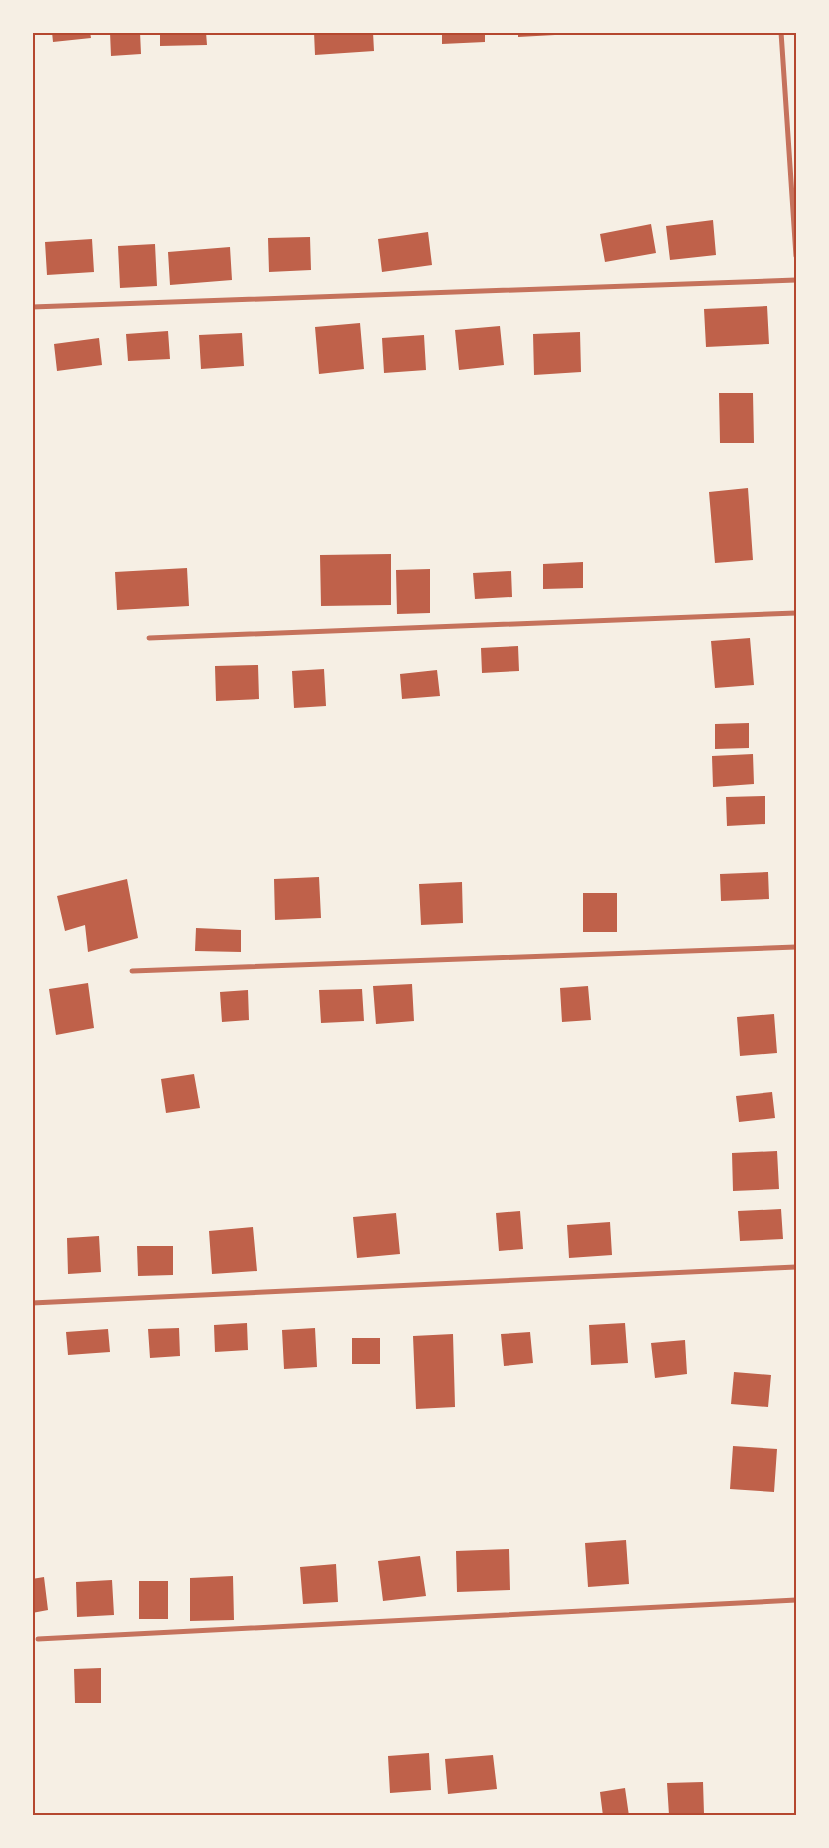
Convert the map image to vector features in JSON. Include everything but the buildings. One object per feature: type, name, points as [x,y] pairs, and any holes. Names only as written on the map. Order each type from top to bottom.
[{"type":"street","points":[[781,32],[796,256]]},
{"type":"street","points":[[32,307],[796,280]]},
{"type":"street","points":[[149,638],[796,613]]},
{"type":"street","points":[[132,970],[796,947]]},
{"type":"street","points":[[32,1303],[796,1267]]},
{"type":"street","points":[[38,1639],[796,1600]]}]
